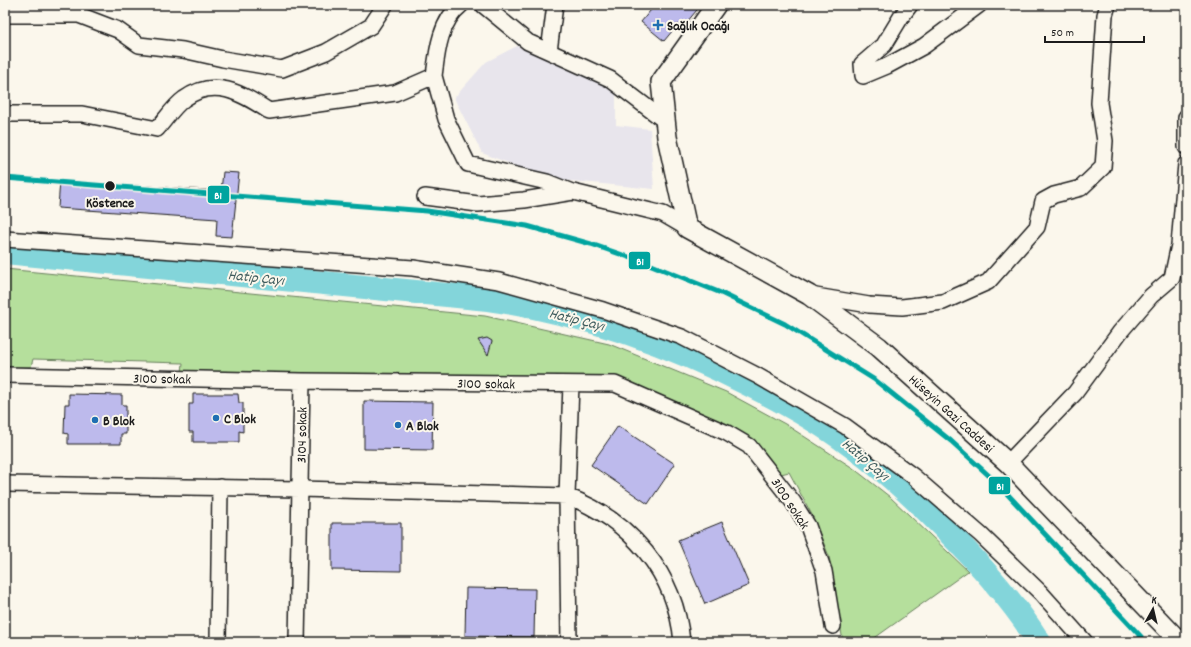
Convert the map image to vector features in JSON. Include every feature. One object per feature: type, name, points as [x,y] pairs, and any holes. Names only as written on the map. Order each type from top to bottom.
[{"type":"street","points":[[5,15],[79,15],[118,30],[139,45],[183,50],[223,59],[282,69],[326,52],[371,26],[384,5]]},
{"type":"street","points":[[461,5],[454,11],[438,43],[434,76],[446,119],[468,164],[547,182],[573,192],[664,214],[687,228]]},
{"type":"street","points":[[483,5],[528,42],[610,79],[665,121]]},
{"type":"street","points":[[549,52],[555,5]]},
{"type":"street","points":[[687,228],[665,121],[661,82],[716,5]]},
{"type":"street","points":[[910,5],[900,17],[884,45],[862,64],[863,76],[887,66],[924,46],[979,5]]},
{"type":"street","points":[[809,295],[869,305],[902,307],[943,302],[988,282],[1037,227],[1043,201],[1054,195],[1081,188],[1103,167],[1105,141],[1099,103],[1105,15],[1108,5]]},
{"type":"street","points":[[5,114],[82,114],[157,129],[184,99],[209,87],[241,93],[269,111],[395,93],[434,76]]},
{"type":"street","points":[[1186,117],[1186,147]]},
{"type":"street","points":[[1008,463],[1075,393],[1120,332],[1151,296],[1172,278],[1179,245],[1186,164]]},
{"type":"street","points":[[425,196],[478,204],[524,200],[573,192]]},
{"type":"street","name":"Hüseyin Gazi Caddesi","points":[[687,228],[809,295],[879,347],[1008,463],[1180,642]]},
{"type":"street","points":[[5,239],[413,268],[499,281],[602,310],[682,337],[756,374],[845,426],[913,476],[981,535],[1041,593],[1085,642]]},
{"type":"street","name":"3100 sokak","points":[[5,375],[302,381],[615,384],[727,433],[749,446],[794,502],[808,526],[824,571],[833,626]]},
{"type":"street","name":"3104 sokak","points":[[297,642],[302,381]]},
{"type":"street","points":[[568,642],[567,496],[571,384]]},
{"type":"street","points":[[5,484],[220,487],[567,496],[588,504],[607,516],[639,542],[661,574],[675,605],[682,642]]},
{"type":"street","points":[[218,642],[220,487]]},
{"type":"shaded area","points":[[517,46],[616,89],[616,125],[650,129],[654,189],[551,179],[482,153],[454,98],[486,62]]},
{"type":"green space","points":[[5,269],[485,316],[609,344],[726,392],[785,424],[853,468],[890,497],[968,571],[869,642],[843,642],[829,556],[812,515],[789,472],[781,474],[753,440],[639,388],[182,372],[183,363],[33,359],[31,367],[5,367]]},
{"type":"building","points":[[655,5],[701,5],[682,28],[678,24],[664,41],[641,22]]},
{"type":"building","points":[[223,172],[239,173],[232,237],[216,236],[217,219],[58,208],[60,180],[221,191]]},
{"type":"building","points":[[487,338],[492,341],[488,355],[478,340]]},
{"type":"building","name":"B Blok","points":[[69,394],[122,395],[122,405],[126,405],[126,434],[121,434],[121,444],[68,444],[68,434],[64,433],[65,404],[69,404]]},
{"type":"building","name":"C Blok","points":[[193,394],[238,394],[239,403],[243,403],[243,432],[239,431],[239,442],[193,442],[193,432],[189,432],[189,404],[193,404]]},
{"type":"building","name":"A Blok","points":[[364,401],[433,402],[432,450],[364,449]]},
{"type":"building","points":[[618,426],[675,464],[648,504],[591,465]]},
{"type":"building","points":[[722,522],[749,585],[705,604],[678,540]]},
{"type":"building","points":[[332,523],[401,523],[401,571],[332,570]]},
{"type":"building","points":[[466,588],[535,589],[534,637],[465,636]]},
{"type":"waterway","name":"Hatip Çayı","points":[[5,252],[488,299],[556,312],[654,342],[717,369],[775,398],[825,427],[862,454],[912,496],[972,557],[996,584],[1039,642]]},
{"type":"transit line","name":"B1","points":[[5,178],[427,211],[527,226],[591,244],[649,264],[721,293],[785,324],[875,380],[951,441],[997,483],[1146,642]]},
{"type":"place","name":"Sağlık Ocağı","points":[[658,25]]},
{"type":"place","name":"Köstence","points":[[110,186]]},
{"type":"place","name":"C Blok","points":[[216,418]]},
{"type":"place","name":"B Blok","points":[[95,420]]},
{"type":"place","name":"A Blok","points":[[398,425]]}]
